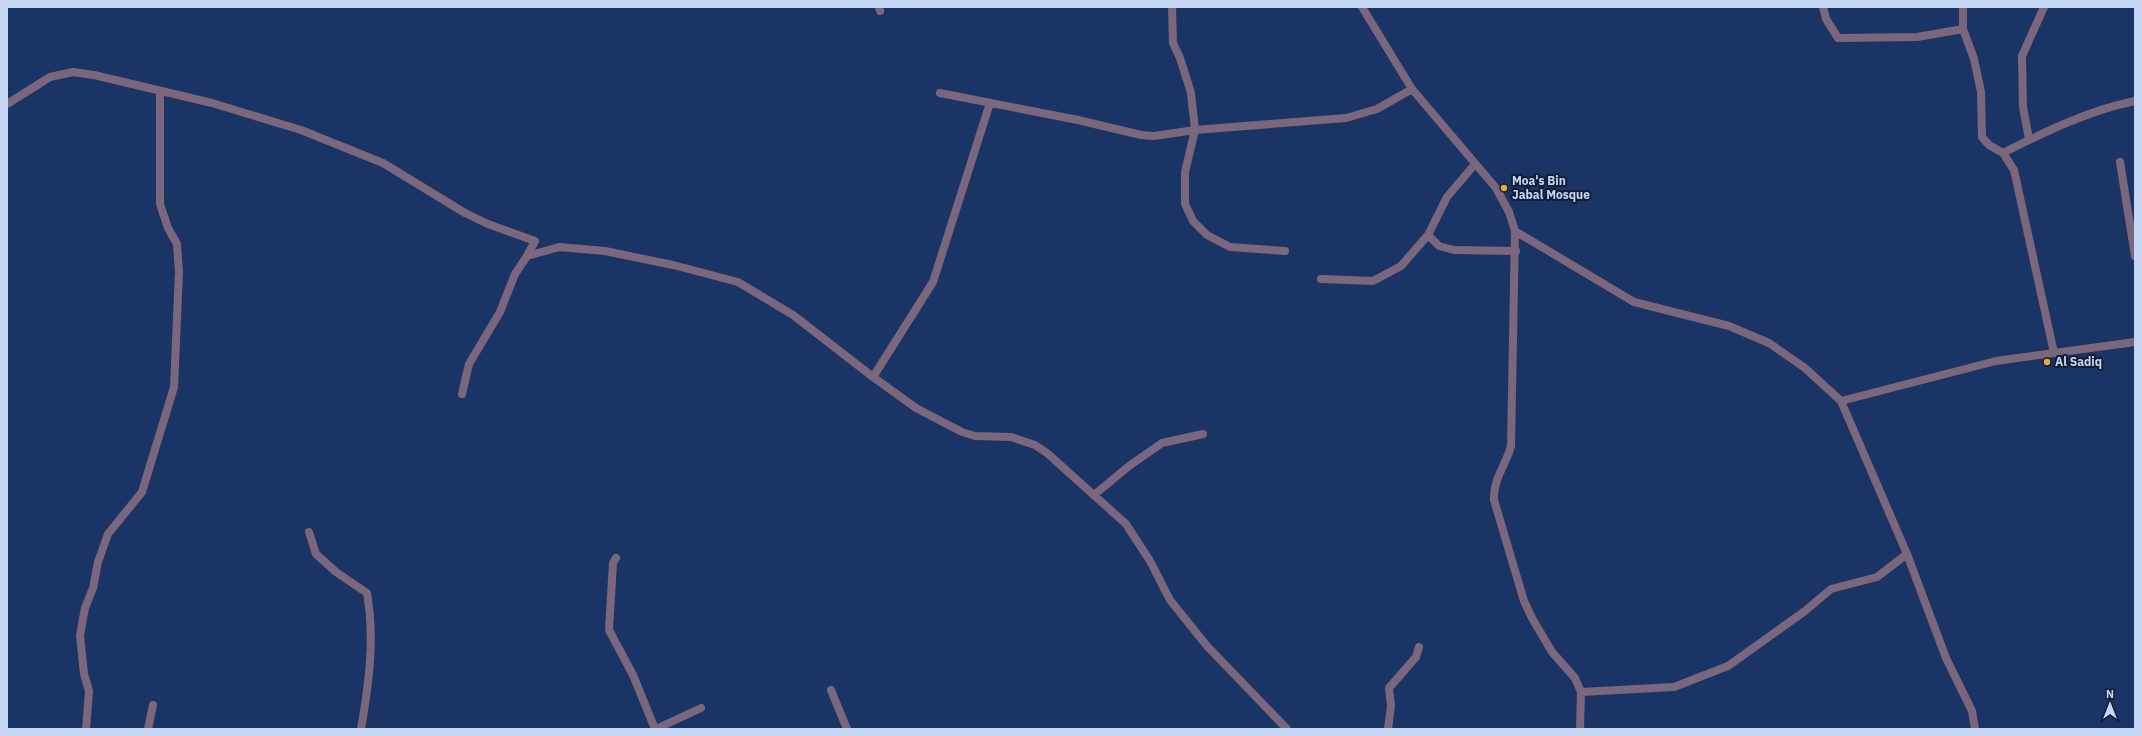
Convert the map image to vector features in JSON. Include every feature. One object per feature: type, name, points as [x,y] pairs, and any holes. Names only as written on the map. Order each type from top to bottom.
[{"type":"street","points":[[1172,7],[1173,43],[1180,58],[1191,93],[1195,130],[1185,172],[1185,204],[1193,221],[1207,235],[1230,247],[1285,251]]},
{"type":"street","points":[[1362,7],[1412,89],[1496,188],[1503,200],[1515,231],[1516,251],[1511,446],[1508,456],[1496,479],[1494,500],[1524,600],[1552,652],[1576,678],[1581,692],[1580,729]]},
{"type":"street","points":[[1823,7],[1826,19],[1838,38],[1917,37],[1963,29]]},
{"type":"street","points":[[1963,7],[1963,29],[1978,75],[1981,92],[1982,137],[1989,145],[2003,153],[2014,170],[2054,353]]},
{"type":"street","points":[[2029,139],[2023,107],[2022,56],[2044,7]]},
{"type":"street","points":[[7,104],[50,77],[73,72],[84,72],[212,103],[301,130],[383,163],[465,213],[494,227],[535,241],[515,274],[500,312],[469,364],[462,394]]},
{"type":"street","points":[[940,93],[1078,120],[1141,135],[1154,136],[1195,130],[1346,118],[1377,109],[1412,89]]},
{"type":"street","points":[[86,729],[89,691],[84,674],[80,635],[85,608],[93,588],[98,562],[108,534],[142,492],[174,386],[179,272],[177,244],[168,228],[160,204],[160,91]]},
{"type":"street","points":[[2003,153],[2048,130],[2118,104],[2135,101]]},
{"type":"street","points":[[873,378],[933,282],[990,102]]},
{"type":"street","points":[[2120,162],[2135,256]]},
{"type":"street","points":[[1321,279],[1373,281],[1401,266],[1428,235],[1447,197],[1475,164]]},
{"type":"street","points":[[1515,231],[1634,302],[1729,326],[1769,343],[1805,368],[1841,401],[1907,554],[1946,658],[1972,711],[1975,729]]},
{"type":"street","points":[[1428,235],[1439,246],[1454,250],[1516,251]]},
{"type":"street","points":[[527,256],[548,244]]},
{"type":"street","points":[[527,256],[559,247],[605,251],[673,265],[738,282],[793,315],[873,378],[916,408],[962,432],[975,436],[1011,437],[1035,445],[1067,470],[1126,524],[1150,561],[1170,600],[1206,646],[1287,729]]},
{"type":"street","points":[[1841,401],[1996,361],[2135,342]]},
{"type":"street","points":[[1094,495],[1128,466],[1162,443],[1202,434]]},
{"type":"street","points":[[309,532],[316,554],[336,572],[367,592],[371,619],[371,656],[361,729]]},
{"type":"street","points":[[1581,692],[1674,687],[1728,666],[1805,612],[1831,589],[1877,577],[1907,554]]},
{"type":"street","points":[[616,558],[613,563],[612,570],[609,630],[633,676],[656,729],[701,708]]},
{"type":"street","points":[[1388,729],[1391,706],[1389,688],[1416,656],[1419,647]]},
{"type":"street","points":[[831,690],[846,729]]},
{"type":"street","points":[[148,729],[153,705]]},
{"type":"place","name":"Moa's Bin Jabal Mosque","points":[[1504,188]]},
{"type":"place","name":"Al Sadiq","points":[[2047,362]]}]
